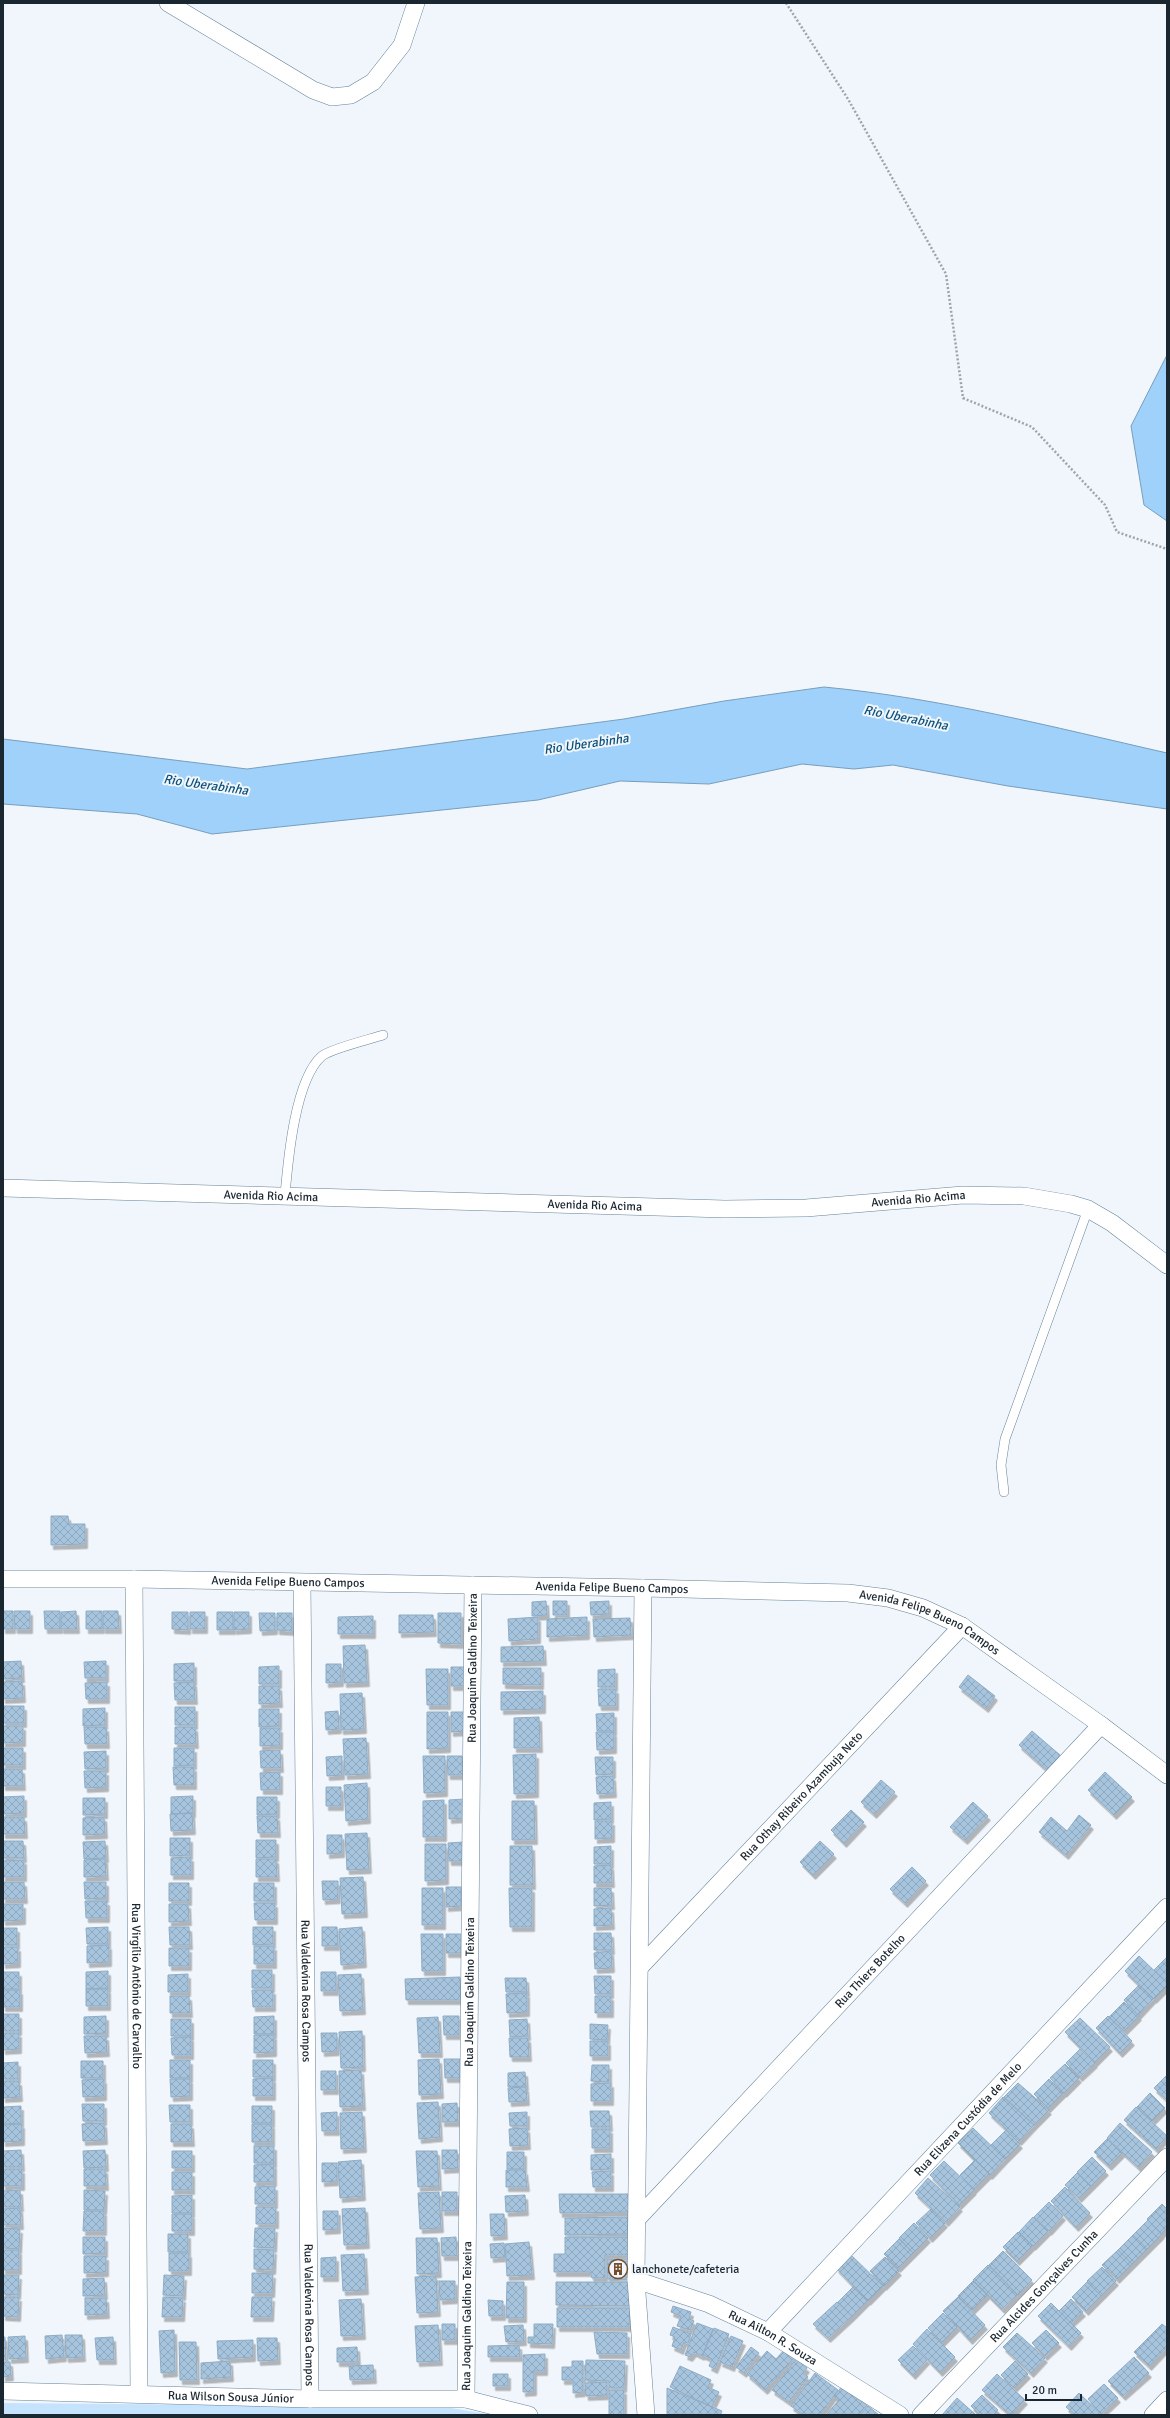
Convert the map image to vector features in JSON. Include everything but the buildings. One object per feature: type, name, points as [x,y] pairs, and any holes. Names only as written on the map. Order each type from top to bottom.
[{"type":"street","points":[[168,3],[313,90],[332,97],[351,95],[373,82],[402,45],[416,3]]},
{"type":"street","name":"Avenida Rio Acima","points":[[3,1188],[285,1195],[725,1209],[806,1208],[971,1195],[1024,1196],[1071,1204],[1088,1209],[1112,1223],[1167,1264]]},
{"type":"street","name":"Avenida Felipe Bueno Campos","points":[[3,1579],[134,1579],[643,1588],[848,1593],[888,1598],[924,1608],[962,1626],[1101,1724],[1167,1775]]},
{"type":"street","name":"Rua Virgílio Antônio de Carvalho","points":[[134,1579],[139,2393]]},
{"type":"street","name":"Rua Valdevina Rosa Campos","points":[[302,1583],[310,2399]]},
{"type":"street","name":"Rua Joaquim Galdino Teixeira","points":[[466,2399],[474,1585]]},
{"type":"street","points":[[643,1588],[638,2218],[636,2280],[646,2415]]},
{"type":"street","name":"Rua Othay Ribeiro Azambuja Neto","points":[[640,1966],[962,1626]]},
{"type":"street","name":"Rua Thiers Botelho","points":[[638,2218],[1101,1724]]},
{"type":"street","name":"Rua Elizena Custódia de Melo","points":[[768,2332],[1167,1907]]},
{"type":"street","name":"Rua Alcides Gonçalves Cunha","points":[[921,2415],[1167,2157]]},
{"type":"street","name":"Rua Ailton R. Souza","points":[[636,2280],[709,2304],[768,2332],[900,2415]]},
{"type":"street","name":"Rua Wilson Sousa Júnior","points":[[3,2391],[139,2393],[310,2399],[466,2399],[529,2415]]},
{"type":"street","points":[[1153,2415],[1167,2400]]},
{"type":"lane","points":[[285,1195],[300,1100],[309,1074],[323,1055],[383,1035]]},
{"type":"lane","points":[[1004,1492],[1001,1465],[1005,1438],[1088,1209]]},
{"type":"path","points":[[786,3],[848,99],[946,274],[963,398],[1032,427],[1105,505],[1117,532],[1167,549]]},
{"type":"shaded area","points":[[3,2403],[445,2407],[493,2415],[3,2415]]},
{"type":"water","points":[[1167,355],[1167,521],[1144,505],[1131,426]]},
{"type":"water","name":"Rio Uberabinha","points":[[824,687],[910,698],[996,714],[1167,753],[1167,809],[1008,786],[893,765],[854,769],[802,764],[709,784],[620,781],[538,800],[212,834],[137,814],[3,804],[3,739],[247,769],[624,719],[724,701]]},
{"type":"place","name":"lanchonete/cafeteria","points":[[618,2269]]}]
